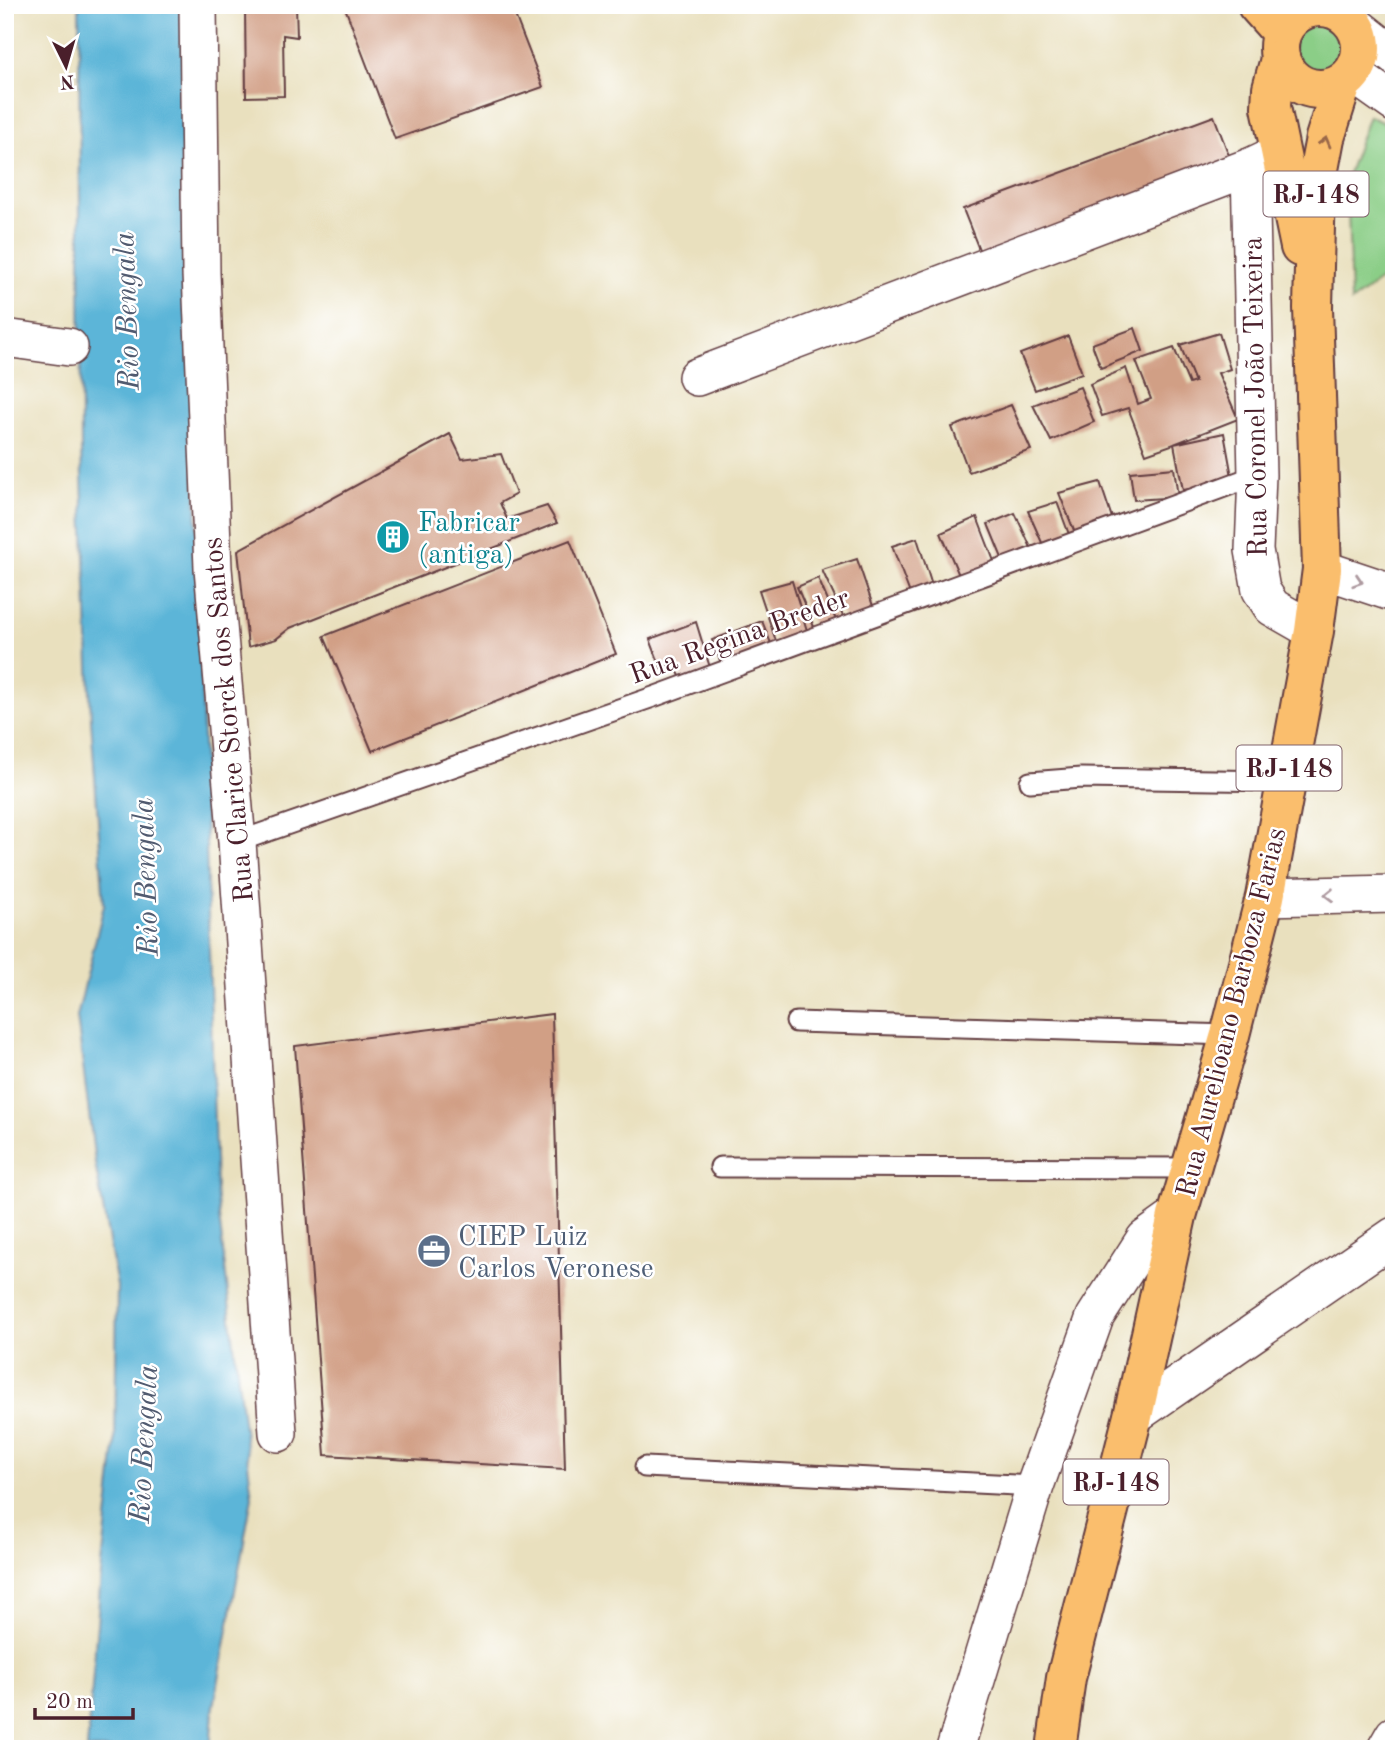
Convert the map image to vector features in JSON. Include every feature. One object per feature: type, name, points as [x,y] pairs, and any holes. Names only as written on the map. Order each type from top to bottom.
[{"type":"main road","points":[[1311,7],[1332,8],[1352,16],[1362,41],[1361,59],[1348,79],[1323,90],[1305,87],[1289,76],[1273,32],[1311,7]]},
{"type":"main road","points":[[1273,32],[1271,107],[1265,160],[1313,308]]},
{"type":"main road","name":"RJ-148","points":[[1313,308],[1316,185],[1325,138],[1348,79]]},
{"type":"main road","name":"Rua Aurelioano Barboza Farias","points":[[1177,1216],[1230,1035],[1265,897],[1314,631],[1322,569],[1313,308]]},
{"type":"main road","name":"RJ-148","points":[[1056,1749],[1066,1678],[1133,1416],[1177,1216]]},
{"type":"street","name":"Rua Clarice Storck dos Santos","points":[[198,5],[201,273],[213,568],[237,842],[278,1433]]},
{"type":"street","points":[[1352,16],[1394,56]]},
{"type":"street","points":[[1348,79],[1394,103]]},
{"type":"street","points":[[697,377],[1265,160]]},
{"type":"street","name":"Rua Coronel João Teixeira","points":[[1265,160],[1254,550],[1261,590],[1272,607],[1314,631]]},
{"type":"street","points":[[5,338],[69,347]]},
{"type":"street","points":[[1322,569],[1394,593]]},
{"type":"street","points":[[1265,897],[1394,894]]},
{"type":"street","name":"RJ-148","points":[[955,1749],[1035,1486],[1095,1317],[1145,1239],[1177,1216]]},
{"type":"street","points":[[1133,1416],[1394,1236]]},
{"type":"street","points":[[1386,1749],[1394,1735]]},
{"type":"lane","name":"Rua Regina Breder","points":[[237,842],[656,696],[1257,475]]},
{"type":"lane","points":[[1030,782],[1081,778],[1286,781]]},
{"type":"lane","points":[[796,1022],[1230,1035]]},
{"type":"lane","points":[[720,1167],[1193,1168]]},
{"type":"lane","points":[[645,1467],[1035,1486]]},
{"type":"green space","points":[[1320,20],[1339,28],[1347,47],[1339,66],[1320,74],[1301,66],[1293,47],[1301,28]]},
{"type":"green space","points":[[1369,116],[1394,128],[1394,270],[1351,302],[1347,176]]},
{"type":"water","name":"Rio Bengala","points":[[79,5],[182,5],[216,1191],[252,1497],[213,1712],[210,1749],[87,1749],[101,1574],[115,1445],[117,1286],[95,1163],[77,1017],[104,905],[91,720],[81,450]]},
{"type":"building","points":[[245,5],[296,5],[297,37],[283,35],[284,96],[246,97]]},
{"type":"building","points":[[344,5],[511,5],[543,87],[395,139]]},
{"type":"building","points":[[1214,116],[1231,161],[982,257],[963,209]]},
{"type":"building","points":[[1135,328],[1143,351],[1101,368],[1092,344]]},
{"type":"building","points":[[1219,333],[1230,369],[1218,373],[1238,419],[1146,454],[1128,408],[1102,416],[1090,384],[1126,368],[1138,404],[1151,399],[1136,361],[1174,348],[1189,384],[1195,382],[1180,345]]},
{"type":"building","points":[[1068,336],[1082,373],[1035,390],[1020,354]]},
{"type":"building","points":[[1080,387],[1094,422],[1051,441],[1033,405]]},
{"type":"building","points":[[1011,405],[1031,450],[969,472],[952,427]]},
{"type":"building","points":[[1224,433],[1233,482],[1183,490],[1174,444]]},
{"type":"building","name":"Fabricar (antiga)","points":[[450,434],[462,459],[501,454],[516,494],[500,503],[507,519],[547,506],[557,523],[290,628],[276,639],[248,647],[238,550]]},
{"type":"building","points":[[1174,468],[1178,497],[1134,500],[1130,472]]},
{"type":"building","points":[[1100,482],[1114,524],[1077,538],[1059,493]]},
{"type":"building","points":[[1057,502],[1070,537],[1043,545],[1028,511]]},
{"type":"building","points":[[1015,513],[1033,552],[1004,563],[988,524]]},
{"type":"building","points":[[977,517],[997,569],[961,580],[941,533]]},
{"type":"building","points":[[917,538],[934,592],[912,599],[892,546]]},
{"type":"building","points":[[570,540],[616,654],[372,751],[324,636]]},
{"type":"building","points":[[857,559],[875,612],[847,624],[822,570]]},
{"type":"building","points":[[818,578],[839,627],[817,634],[797,587]]},
{"type":"building","points":[[792,581],[809,637],[778,647],[759,590]]},
{"type":"building","points":[[762,621],[774,651],[723,668],[712,640]]},
{"type":"building","points":[[696,622],[712,674],[683,682],[674,664],[661,668],[650,639]]},
{"type":"building","name":"CIEP Luiz Carlos Veronese","points":[[552,1014],[565,1469],[325,1455],[295,1046]]},
{"type":"place","name":"Fabricar (antiga)","points":[[393,537]]},
{"type":"place","name":"CIEP Luiz Carlos Veronese","points":[[434,1251]]}]
